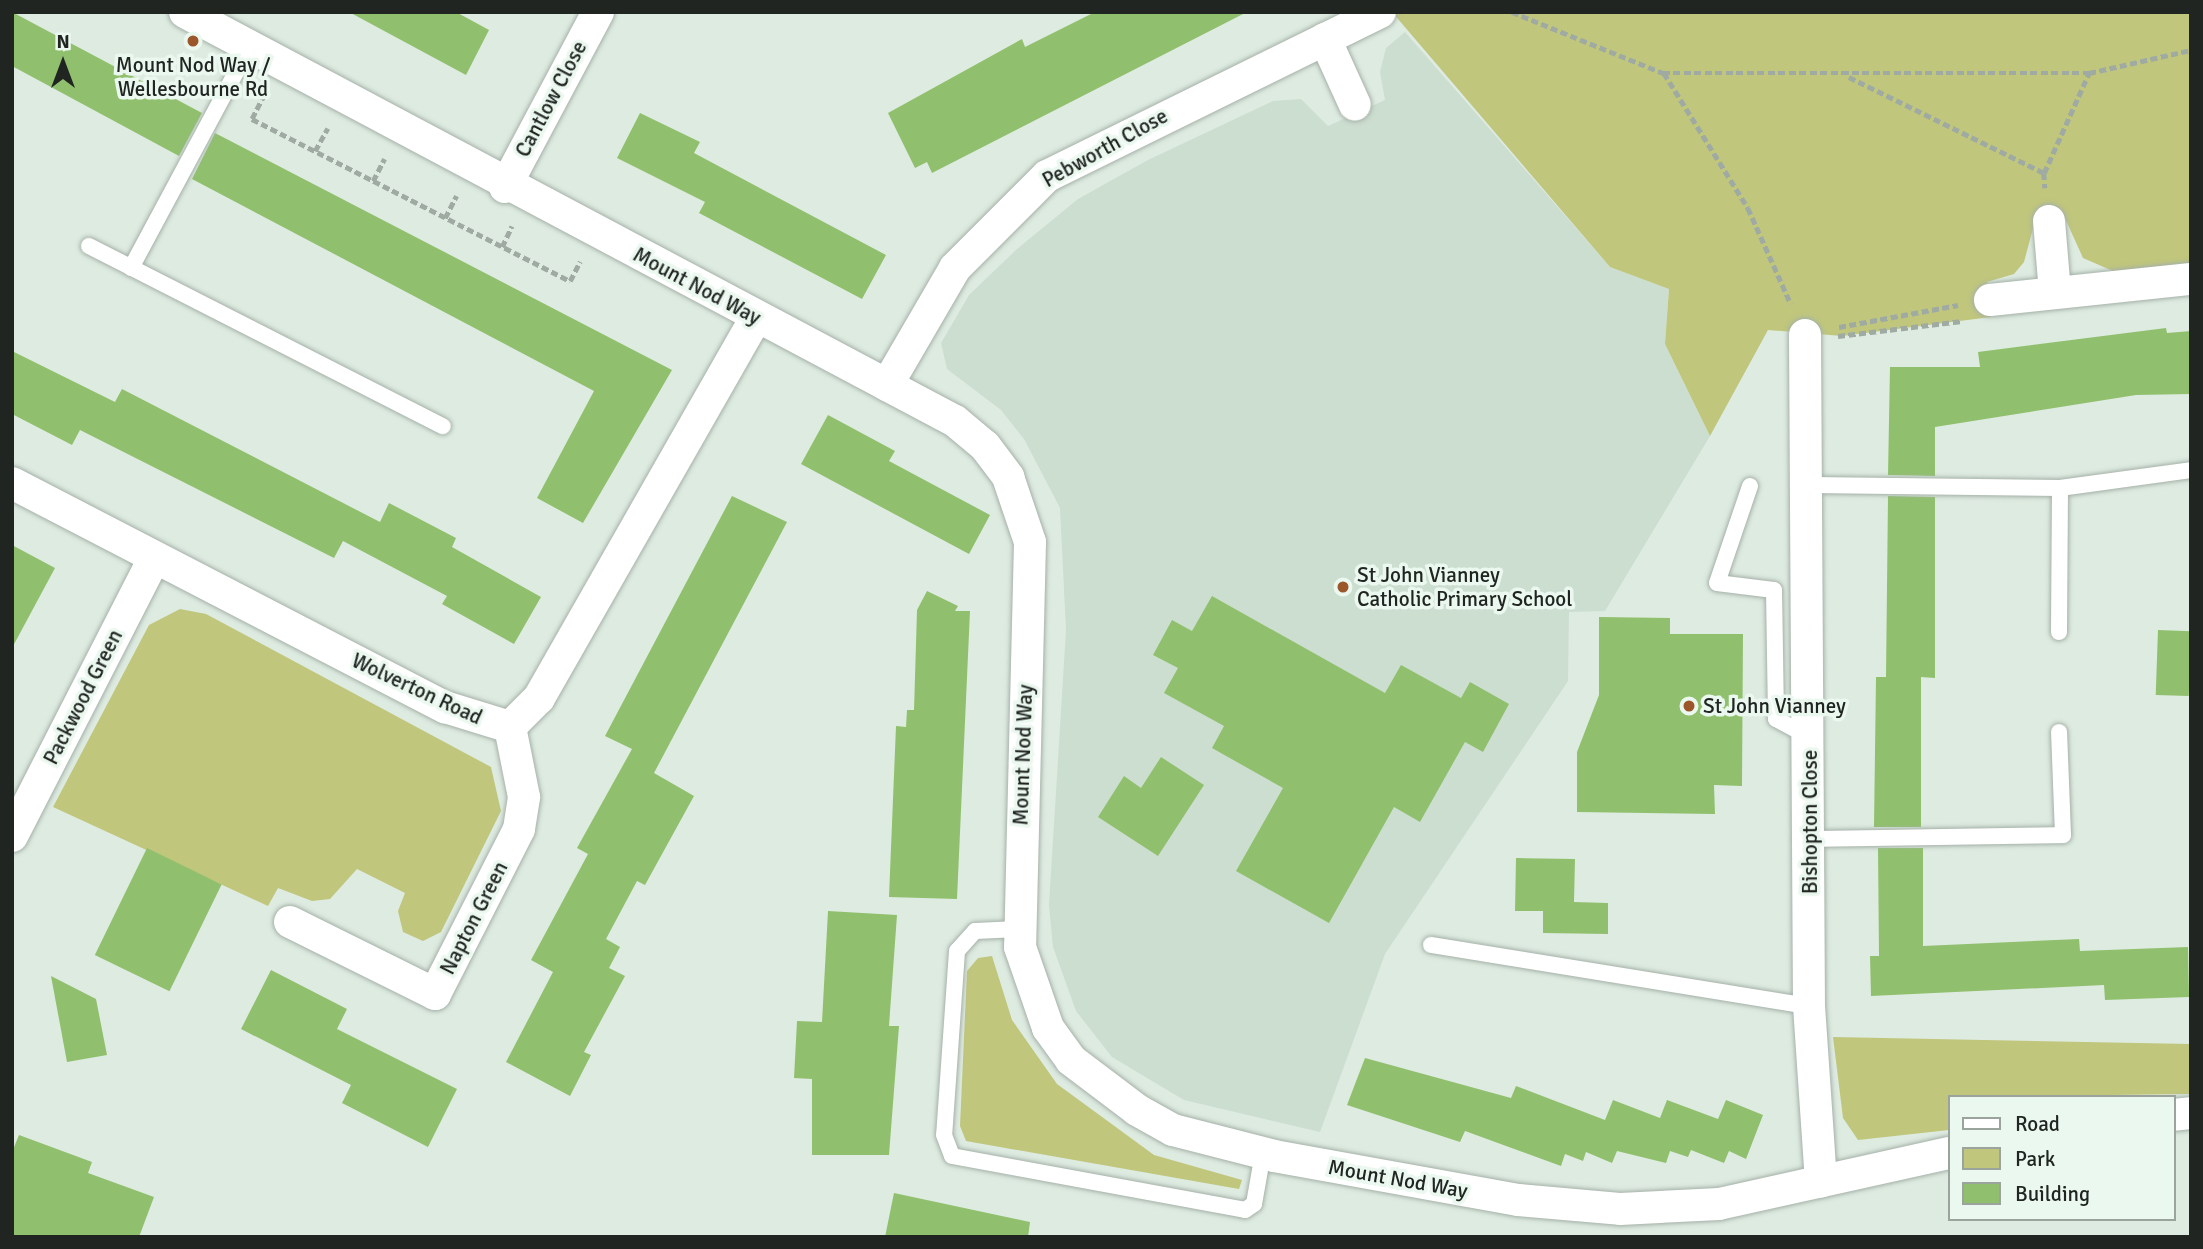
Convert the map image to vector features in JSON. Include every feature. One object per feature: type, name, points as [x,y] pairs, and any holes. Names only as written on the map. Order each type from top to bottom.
[{"type":"street","name":"Mount Nod Way","points":[[185,12],[505,187],[955,421],[985,446],[1022,507],[1031,577],[1018,929],[1032,990],[1071,1060],[1173,1130],[1263,1153],[1518,1200],[1620,1209],[1719,1204],[1948,1153]]},
{"type":"street","name":"Cantlow Close","points":[[505,187],[598,12]]},
{"type":"street","name":"Pebworth Close","points":[[887,385],[955,268],[1047,176],[1380,12]]},
{"type":"street","points":[[1325,39],[1355,105]]},
{"type":"street","points":[[2049,221],[2055,293]]},
{"type":"street","points":[[1990,300],[2191,279]]},
{"type":"street","name":"Wolverton Road","points":[[12,484],[445,707],[510,727],[539,698],[756,317]]},
{"type":"street","name":"Bishopton Close","points":[[1805,335],[1810,485],[1809,1006],[1821,1182]]},
{"type":"street","name":"Packwood Green","points":[[12,836],[153,558]]},
{"type":"street","name":"Napton Green","points":[[290,922],[435,994],[519,829],[524,797],[510,727]]},
{"type":"lane","points":[[131,268],[249,48]]},
{"type":"lane","points":[[89,246],[443,426]]},
{"type":"lane","points":[[1810,485],[2060,488],[2191,470]]},
{"type":"lane","points":[[1750,486],[1717,583],[1774,590],[1776,719],[1810,737]]},
{"type":"lane","points":[[2059,632],[2060,488]]},
{"type":"lane","points":[[1810,839],[2063,835],[2059,732]]},
{"type":"lane","points":[[1018,929],[975,931],[957,951],[944,1135],[952,1156],[1245,1210],[1254,1205],[1263,1153]]},
{"type":"lane","points":[[1431,945],[1809,1006]]},
{"type":"path","points":[[1512,12],[1663,73],[2090,73],[2191,50]]},
{"type":"path","points":[[280,65],[252,119],[570,282],[595,232]]},
{"type":"path","points":[[1663,73],[1748,208],[1805,335]]},
{"type":"path","points":[[2049,221],[2044,173],[2090,73]]},
{"type":"path","points":[[1846,75],[2044,173]]},
{"type":"path","points":[[1990,300],[1991,317],[1842,337],[1805,335],[1990,300]]},
{"type":"shaded area","name":"St John Vianney Catholic Primary School","points":[[1405,32],[1610,267],[1669,289],[1665,344],[1710,436],[1605,611],[1569,612],[1568,681],[1385,954],[1320,1132],[1184,1100],[1112,1057],[1076,1011],[1053,947],[1049,905],[1066,630],[1060,508],[1024,439],[1001,410],[947,369],[941,343],[969,295],[1017,249],[1078,199],[1148,160],[1273,101],[1301,99],[1328,126],[1385,100],[1380,72],[1386,48]]},
{"type":"green space","points":[[1392,12],[2191,12],[2191,266],[2122,275],[2083,258],[2064,216],[2035,221],[2024,262],[2014,274],[1987,282],[1991,317],[1842,336],[1768,330],[1710,436],[1665,344],[1669,289],[1610,267]]},
{"type":"green space","points":[[180,609],[206,614],[491,767],[501,811],[441,932],[423,941],[403,932],[398,911],[405,893],[357,869],[330,899],[312,901],[278,888],[268,906],[53,807],[149,625]]},
{"type":"green space","points":[[992,956],[1012,1020],[1057,1084],[1154,1155],[1242,1180],[1239,1189],[966,1141],[960,1126],[967,971],[978,958]]},
{"type":"green space","points":[[1833,1037],[2191,1044],[2191,1094],[1948,1095],[1948,1130],[1858,1140],[1843,1118]]},
{"type":"building","points":[[12,12],[202,113],[179,156],[12,66]]},
{"type":"building","points":[[349,12],[456,12],[489,30],[466,75]]},
{"type":"building","points":[[1095,12],[1247,12],[932,173],[927,162],[915,168],[888,113],[1022,39],[1025,47]]},
{"type":"building","points":[[640,113],[700,142],[694,153],[886,255],[862,299],[699,213],[705,202],[617,158]]},
{"type":"building","points":[[215,133],[672,370],[583,523],[537,498],[594,391],[192,179]]},
{"type":"building","points":[[2166,328],[2167,333],[2191,331],[2191,394],[2136,395],[1935,427],[1935,476],[1888,475],[1890,367],[1980,367],[1978,352]]},
{"type":"building","points":[[12,351],[115,402],[122,389],[380,522],[389,503],[456,538],[452,547],[541,597],[514,644],[442,604],[447,596],[343,541],[334,558],[80,430],[72,445],[12,414]]},
{"type":"building","points":[[828,415],[895,451],[889,461],[990,515],[969,554],[801,464]]},
{"type":"building","points":[[732,496],[787,522],[654,773],[694,796],[645,885],[637,881],[606,939],[620,947],[609,968],[625,976],[584,1052],[591,1055],[570,1096],[506,1062],[553,972],[531,960],[588,854],[577,848],[632,749],[605,736]]},
{"type":"building","points":[[1888,496],[1935,497],[1935,678],[1921,677],[1921,827],[1874,827],[1876,677],[1886,677]]},
{"type":"building","points":[[12,545],[55,568],[12,648]]},
{"type":"building","points":[[927,591],[958,606],[955,611],[970,611],[957,899],[889,897],[896,726],[906,727],[907,710],[914,710],[917,610]]},
{"type":"building","points":[[1212,596],[1385,693],[1401,665],[1461,698],[1470,682],[1509,704],[1483,752],[1465,742],[1420,822],[1394,807],[1329,923],[1236,871],[1283,788],[1212,748],[1224,726],[1164,693],[1178,668],[1153,655],[1172,620],[1192,631]]},
{"type":"building","name":"St John Vianney","points":[[1599,617],[1670,618],[1670,634],[1743,634],[1742,786],[1714,785],[1715,814],[1577,812],[1577,752],[1599,695]]},
{"type":"building","points":[[2158,630],[2191,631],[2189,696],[2156,695]]},
{"type":"building","points":[[1161,757],[1204,785],[1158,856],[1098,817],[1124,776],[1141,788]]},
{"type":"building","points":[[147,848],[222,884],[169,991],[95,955]]},
{"type":"building","points":[[1878,848],[1923,848],[1923,946],[2079,939],[2080,951],[2188,947],[2189,997],[2105,1000],[2104,985],[1871,996],[1870,956],[1879,956]]},
{"type":"building","points":[[1516,858],[1575,859],[1574,902],[1608,903],[1608,934],[1543,933],[1543,911],[1515,911]]},
{"type":"building","points":[[828,911],[897,915],[889,1026],[899,1026],[889,1155],[812,1155],[812,1079],[794,1078],[797,1021],[822,1022]]},
{"type":"building","points":[[271,970],[347,1009],[337,1029],[457,1089],[428,1147],[342,1103],[351,1085],[241,1029]]},
{"type":"building","points":[[51,976],[96,999],[107,1055],[67,1062]]},
{"type":"building","points":[[1365,1058],[1511,1098],[1516,1086],[1605,1120],[1613,1100],[1660,1118],[1667,1100],[1718,1119],[1726,1100],[1763,1115],[1746,1159],[1729,1151],[1724,1163],[1691,1150],[1688,1157],[1670,1151],[1666,1163],[1617,1151],[1612,1163],[1586,1152],[1583,1161],[1565,1154],[1561,1166],[1465,1131],[1460,1142],[1347,1105]]},
{"type":"building","points":[[19,1135],[92,1162],[88,1173],[154,1197],[139,1237],[12,1237],[12,1152]]},
{"type":"building","points":[[894,1193],[1030,1222],[1028,1237],[885,1237]]},
{"type":"place","name":"Mount Nod Way / Wellesbourne Rd","points":[[193,41]]},
{"type":"place","name":"St John Vianney Catholic Primary School","points":[[1343,587]]},
{"type":"place","name":"St John Vianney","points":[[1689,706]]}]
